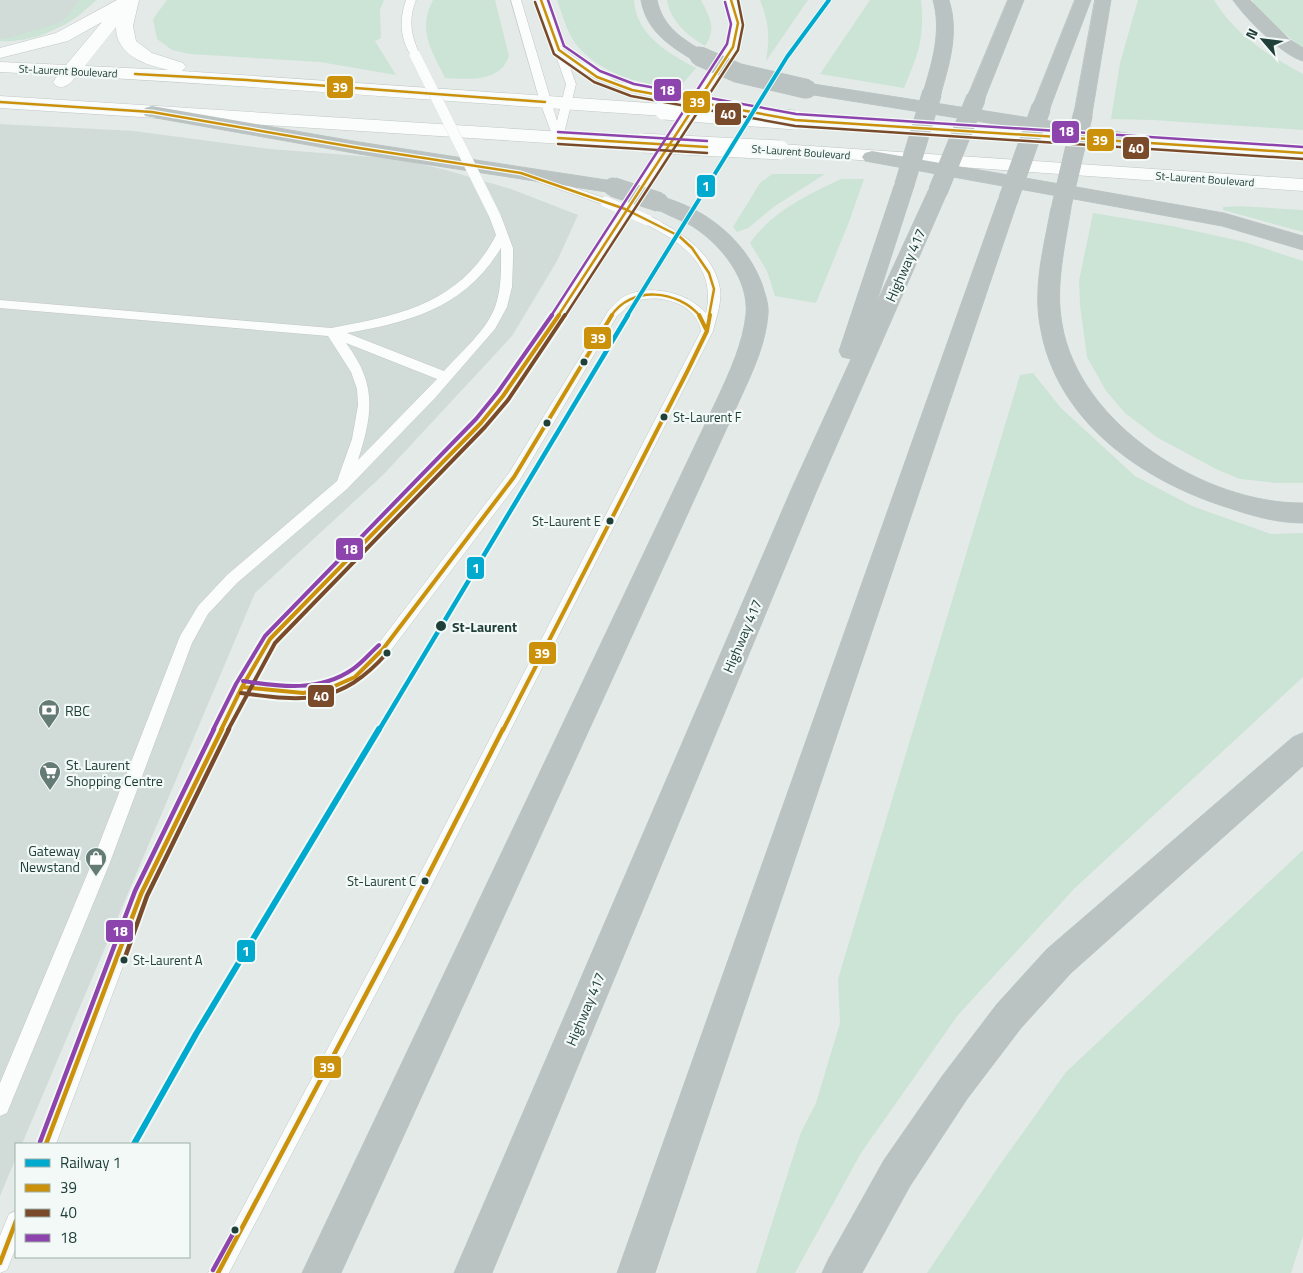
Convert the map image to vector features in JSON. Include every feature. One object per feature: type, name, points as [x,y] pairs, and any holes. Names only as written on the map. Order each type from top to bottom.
[{"type":"highway","points":[[649,0],[655,20],[663,32],[678,44],[732,72],[769,82],[807,89],[1139,141]]},
{"type":"highway","points":[[804,490],[920,137],[945,32],[946,18],[941,0]]},
{"type":"highway","name":"Highway 417","points":[[473,1273],[804,490],[938,191],[1016,0]]},
{"type":"highway","points":[[636,1273],[1008,200],[1083,0]]},
{"type":"highway","points":[[1103,0],[1083,114],[1060,208],[1050,278],[1050,309],[1054,339],[1061,359],[1069,378],[1100,422],[1124,444],[1152,465],[1185,482],[1230,500],[1261,508],[1303,513]]},
{"type":"highway","points":[[1241,0],[1283,43],[1303,56]]},
{"type":"highway","points":[[152,112],[359,148],[521,172],[610,195],[653,211],[684,212],[710,227],[733,250],[744,267],[755,293],[757,311],[747,354],[703,454],[321,1273]]},
{"type":"highway","points":[[872,156],[1224,220],[1303,243]]},
{"type":"highway","points":[[841,1273],[897,1173],[955,1087],[1009,1016],[1059,961],[1303,747]]},
{"type":"main road","points":[[0,53],[62,37],[130,0]]},
{"type":"main road","points":[[44,105],[130,0]]},
{"type":"main road","points":[[130,0],[124,32],[125,39],[137,53],[161,64],[247,80]]},
{"type":"main road","name":"St-Laurent Boulevard","points":[[0,67],[247,80],[567,104],[668,104],[794,120],[1303,153]]},
{"type":"main road","name":"St-Laurent Boulevard","points":[[0,102],[558,138],[780,150],[1303,186]]},
{"type":"lane","points":[[0,1106],[100,865],[185,642],[202,610],[232,579],[342,485],[446,377],[491,326],[501,307],[506,288],[507,248],[495,216],[414,55],[405,31],[406,11],[411,0]]},
{"type":"lane","points":[[516,0],[545,102],[558,138]]},
{"type":"lane","points":[[541,0],[571,84],[558,138]]},
{"type":"lane","points":[[46,1143],[141,894],[242,687],[270,639],[481,422],[503,396],[548,331],[733,47],[738,34],[738,20],[730,0]]},
{"type":"lane","points":[[559,50],[597,77],[668,104]]},
{"type":"lane","points":[[218,1273],[400,932],[707,331],[714,289],[709,273],[692,248],[653,211]]},
{"type":"lane","points":[[0,304],[331,332],[420,312],[439,302],[477,274],[490,258],[502,235]]},
{"type":"lane","points":[[242,687],[303,693],[328,689],[355,677],[383,649],[514,476],[613,313],[627,300],[644,294],[677,299],[691,306],[701,316],[707,331]]},
{"type":"lane","points":[[331,332],[446,377]]},
{"type":"lane","points":[[331,332],[350,355],[365,390],[363,425],[342,485]]},
{"type":"lane","points":[[0,1263],[15,1224]]},
{"type":"shaded area","points":[[0,0],[96,0],[78,16],[64,25],[38,36],[0,41]]},
{"type":"shaded area","points":[[0,124],[134,131],[270,149],[399,159],[446,170],[511,189],[578,215],[557,261],[512,336],[384,474],[255,593],[22,1143],[15,1143],[15,1160],[0,1196]]},
{"type":"green space","points":[[80,0],[96,0],[76,17],[52,31],[27,39],[0,41],[0,38],[5,39],[62,22]]},
{"type":"green space","points":[[167,0],[384,0],[380,10],[381,38],[375,41],[396,75],[320,62],[190,54],[172,50],[157,39],[153,19]]},
{"type":"green space","points":[[433,0],[495,0],[509,56],[505,65],[491,75],[482,78],[445,78],[431,50],[426,31],[428,11]]},
{"type":"green space","points":[[557,0],[634,0],[636,12],[647,33],[665,49],[696,68],[679,88],[652,84],[613,73],[590,59],[572,39]]},
{"type":"green space","points":[[667,0],[701,0],[711,23],[711,34],[705,46],[692,38],[676,21]]},
{"type":"green space","points":[[760,0],[808,0],[766,61],[768,30]]},
{"type":"green space","points":[[870,0],[921,0],[921,36],[904,88],[820,74]]},
{"type":"green space","points":[[1138,0],[1214,0],[1242,34],[1277,59],[1303,74],[1303,130],[1111,119],[1120,63]]},
{"type":"green space","points":[[1252,0],[1303,0],[1303,49],[1260,13]]},
{"type":"green space","points":[[772,174],[825,174],[775,206],[748,228],[737,232],[733,227],[760,183]]},
{"type":"green space","points":[[841,179],[864,179],[849,222],[816,303],[775,296],[767,271],[750,243],[779,213],[802,198]]},
{"type":"green space","points":[[1240,206],[1303,210],[1303,232],[1223,210],[1223,207]]},
{"type":"green space","points":[[1093,213],[1172,226],[1245,242],[1303,261],[1303,483],[1276,483],[1240,479],[1218,470],[1158,438],[1125,413],[1106,391],[1087,357],[1080,305],[1079,281]]},
{"type":"green space","points":[[1033,373],[1061,408],[1135,476],[1192,506],[1271,534],[1303,533],[1303,677],[1075,888],[958,1015],[861,1153],[795,1273],[756,1273],[801,1132],[816,1103],[840,1023],[838,979],[1020,375]]},
{"type":"green space","points":[[1303,850],[1303,1236],[1291,1273],[927,1273],[999,1166],[1066,1072]]},
{"type":"rail line","name":"1","points":[[135,1143],[196,1034],[696,202],[787,57],[829,0]]},
{"type":"transit line","name":"39","points":[[541,0],[559,50],[597,77],[632,90],[795,120],[1303,153]]},
{"type":"transit line","name":"18","points":[[548,0],[564,46],[600,71],[634,84],[796,114],[1303,147]]},
{"type":"transit line","name":"39","points":[[46,1143],[141,894],[242,687],[270,639],[481,423],[503,396],[548,331],[733,47],[738,23],[731,0]]},
{"type":"transit line","name":"40","points":[[123,963],[147,896],[161,865],[248,690],[275,643],[485,427],[508,400],[738,50],[743,25],[738,0]]},
{"type":"transit line","name":"40","points":[[535,2],[554,54],[594,82],[631,96],[795,126],[1303,159]]},
{"type":"transit line","name":"18","points":[[40,1142],[135,891],[236,684],[265,636],[476,419],[498,392],[543,328],[727,44],[731,24],[725,2]]},
{"type":"transit line","name":"39","points":[[135,74],[247,80],[545,102]]},
{"type":"transit line","name":"39","points":[[0,102],[152,112],[359,148],[521,173],[625,209],[679,236],[692,248],[709,273],[714,289],[707,331],[687,372],[399,932],[218,1273]]},
{"type":"transit line","name":"18","points":[[558,132],[707,141]]},
{"type":"transit line","name":"39","points":[[558,138],[707,147]]},
{"type":"transit line","name":"40","points":[[558,144],[707,153]]},
{"type":"transit line","name":"39","points":[[242,687],[303,693],[328,689],[355,677],[383,649],[514,477],[613,313],[626,301],[637,296],[657,294],[678,299],[695,309],[707,331],[693,360]]},
{"type":"transit line","name":"18","points":[[243,681],[285,686],[314,685],[328,682],[341,677],[353,669],[379,645]]},
{"type":"transit line","name":"40","points":[[241,693],[287,698],[318,697],[346,688],[360,680],[387,653]]},
{"type":"transit line","name":"39","points":[[0,1263],[15,1224]]},
{"type":"transit line","name":"18","points":[[213,1270],[235,1230]]},
{"type":"place","name":"St-Laurent F","points":[[664,417]]},
{"type":"place","name":"St-Laurent E","points":[[610,521]]},
{"type":"place","name":"St-Laurent","points":[[441,626]]},
{"type":"place","name":"RBC","points":[[49,729]]},
{"type":"place","name":"St. Laurent Shopping Centre","points":[[50,791]]},
{"type":"place","name":"Gateway Newstand","points":[[96,877]]},
{"type":"place","name":"St-Laurent C","points":[[425,881]]},
{"type":"place","name":"St-Laurent A","points":[[124,960]]}]
